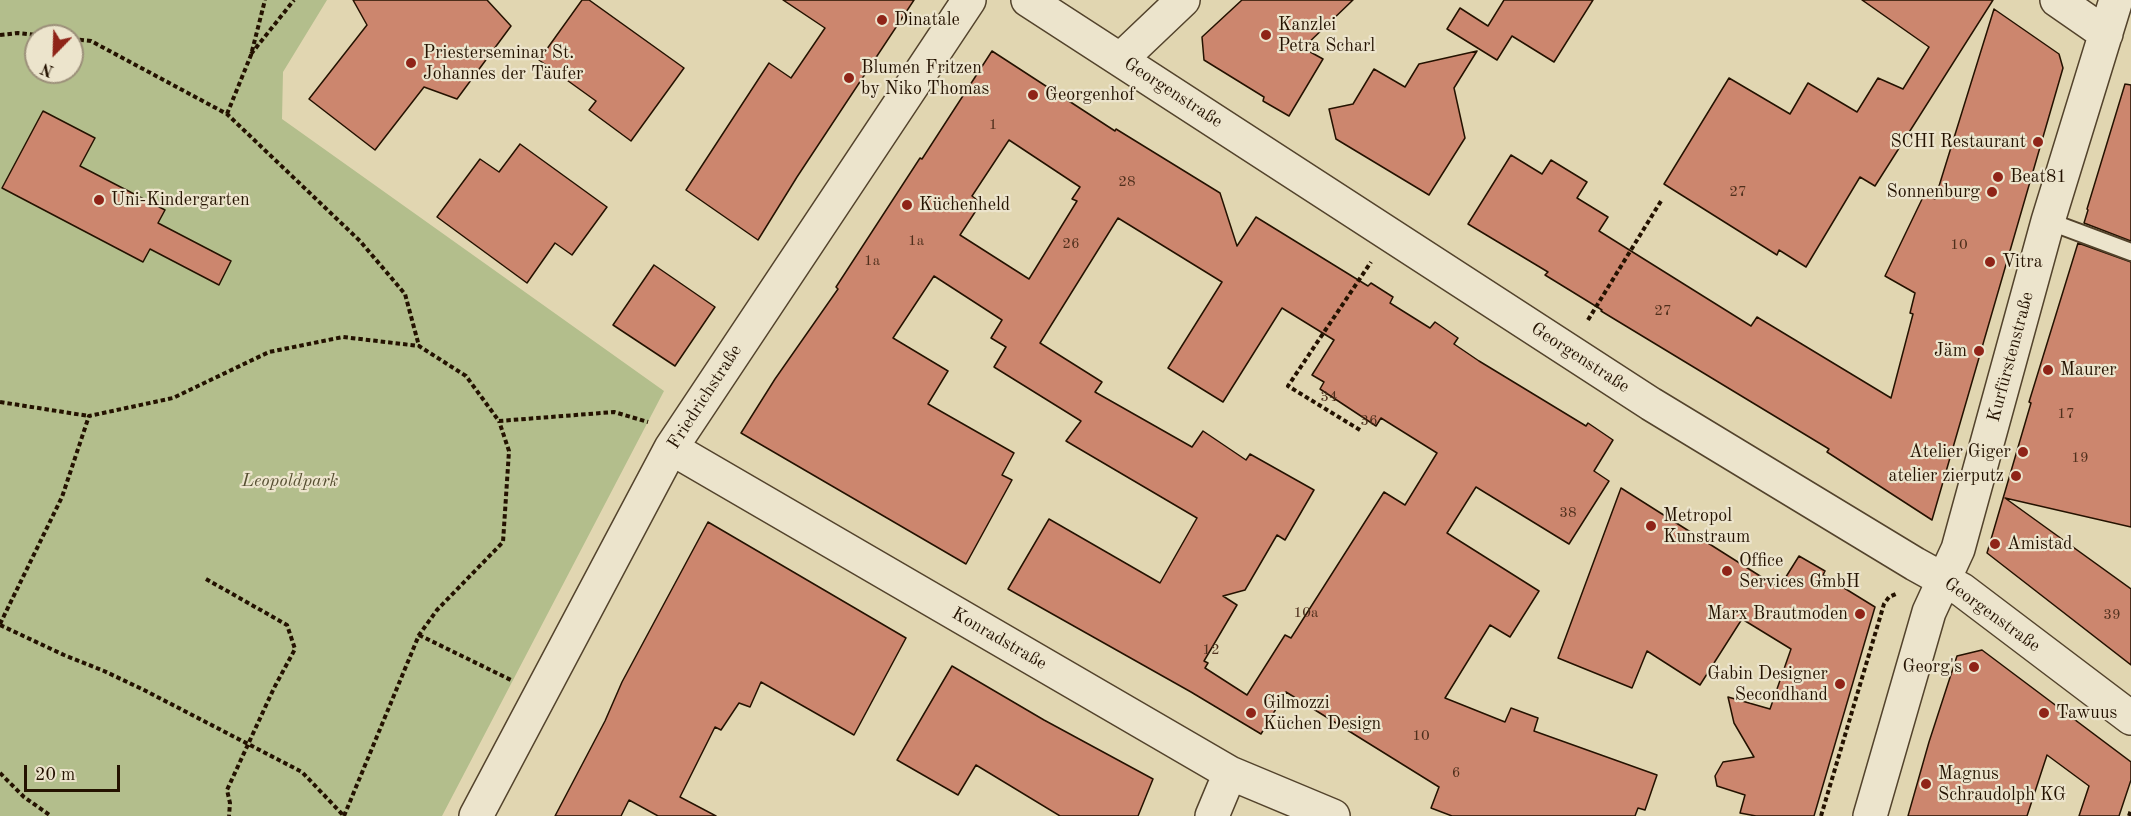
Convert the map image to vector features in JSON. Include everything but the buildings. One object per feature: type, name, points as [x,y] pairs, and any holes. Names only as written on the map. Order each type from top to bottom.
[{"type":"street","name":"Friedrichstraße","points":[[476,816],[676,441],[969,0]]},
{"type":"street","name":"Georgenstraße","points":[[1028,0],[1651,404],[1915,564],[1962,590],[2131,718]]},
{"type":"street","points":[[1121,59],[1183,0]]},
{"type":"street","points":[[2057,0],[2106,34]]},
{"type":"street","name":"Kurfürstenstraße","points":[[1870,816],[1929,612],[1958,549],[2048,221],[2116,0]]},
{"type":"street","name":"Konradstraße","points":[[676,441],[1230,773],[1333,816]]},
{"type":"street","points":[[1212,816],[1230,773]]},
{"type":"lane","points":[[2048,221],[2131,252]]},
{"type":"path","points":[[227,114],[251,55],[265,0]]},
{"type":"path","points":[[251,55],[294,0]]},
{"type":"path","points":[[0,35],[24,34]]},
{"type":"path","points":[[84,40],[92,41],[227,114],[360,241],[405,294],[419,346]]},
{"type":"path","points":[[1588,320],[1661,201]]},
{"type":"path","points":[[1360,430],[1288,386],[1374,259]]},
{"type":"path","points":[[0,402],[89,416],[173,398],[269,352],[343,337],[419,346],[466,376],[499,421],[509,451],[504,542],[437,610],[419,635],[344,816],[302,772],[144,690],[0,624],[62,497],[89,416]]},
{"type":"path","points":[[499,421],[614,412],[648,422],[676,441]]},
{"type":"path","points":[[206,579],[287,625],[294,649],[227,790],[230,802],[229,816]]},
{"type":"path","points":[[1821,816],[1884,604],[1894,594]]},
{"type":"path","points":[[419,635],[541,694]]},
{"type":"path","points":[[0,773],[24,797],[51,816]]},
{"type":"path","points":[[2129,816],[2131,810]]},
{"type":"green space","name":"Leopoldpark","points":[[0,0],[327,0],[283,72],[282,119],[664,391],[442,816],[0,816]]},
{"type":"place","name":"Dinatale","points":[[882,20]]},
{"type":"place","name":"Kanzlei Petra Scharl","points":[[1266,35]]},
{"type":"place","name":"Priesterseminar St. Johannes der Täufer","points":[[411,63]]},
{"type":"place","name":"Blumen Fritzen by Niko Thomas","points":[[849,78]]},
{"type":"place","name":"Georgenhof","points":[[1033,95]]},
{"type":"place","name":"SCHI Restaurant","points":[[2038,142]]},
{"type":"place","name":"Beat81","points":[[1998,177]]},
{"type":"place","name":"Sonnenburg","points":[[1992,192]]},
{"type":"place","name":"Uni-Kindergarten","points":[[99,200]]},
{"type":"place","name":"Küchenheld","points":[[907,205]]},
{"type":"place","name":"Vitra","points":[[1990,262]]},
{"type":"place","name":"Jäm","points":[[1979,351]]},
{"type":"place","name":"Maurer","points":[[2048,370]]},
{"type":"place","name":"Atelier Giger","points":[[2023,452]]},
{"type":"place","name":"atelier zierputz","points":[[2016,476]]},
{"type":"place","name":"Metropol Kunstraum","points":[[1651,526]]},
{"type":"place","name":"Amistad","points":[[1995,544]]},
{"type":"place","name":"Office Services GmbH","points":[[1727,571]]},
{"type":"place","name":"Marx Brautmoden","points":[[1860,614]]},
{"type":"place","name":"Georg's","points":[[1974,667]]},
{"type":"place","name":"Gabin Designer Secondhand","points":[[1840,684]]},
{"type":"place","name":"Gilmozzi Küchen Design","points":[[1251,713]]},
{"type":"place","name":"Tawuus","points":[[2044,713]]},
{"type":"place","name":"Magnus Schraudolph KG","points":[[1926,784]]}]
